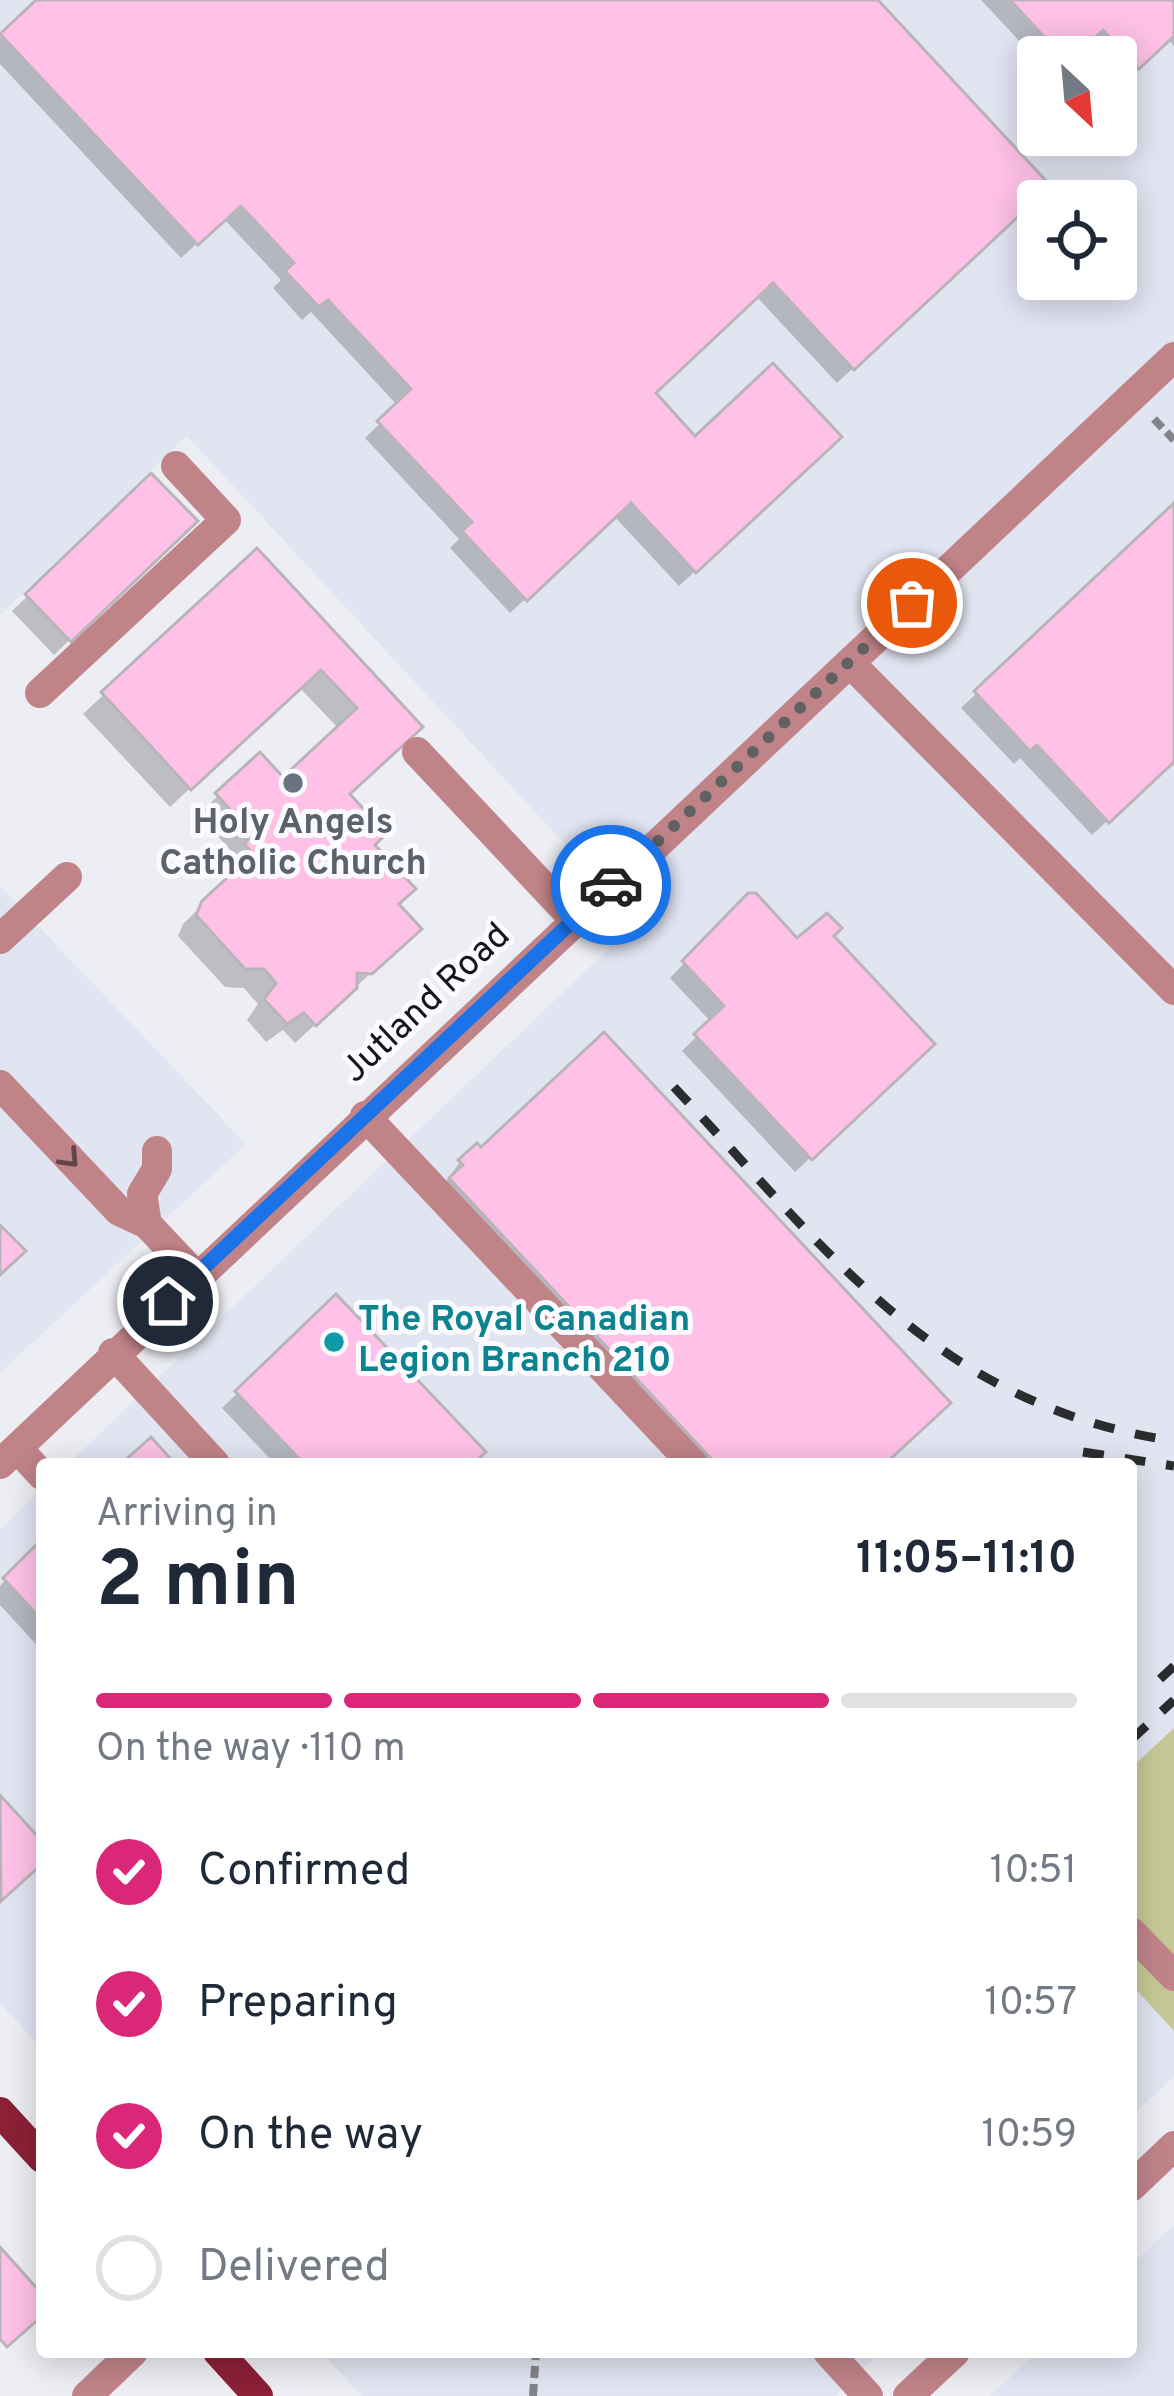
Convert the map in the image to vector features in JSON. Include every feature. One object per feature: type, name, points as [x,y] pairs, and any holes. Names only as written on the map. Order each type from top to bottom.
[{"type":"main road","points":[[0,2112],[36,2151]]},
{"type":"main road","points":[[223,2358],[258,2396]]},
{"type":"street","name":"Jutland Road","points":[[9,1456],[195,1275],[1174,357]]},
{"type":"street","points":[[40,693],[226,520],[176,466]]},
{"type":"street","points":[[850,663],[1174,990]]},
{"type":"street","points":[[417,752],[574,919]]},
{"type":"street","points":[[0,939],[67,877]]},
{"type":"street","points":[[0,1085],[119,1211],[147,1224],[195,1275]]},
{"type":"street","points":[[365,1116],[687,1458]]},
{"type":"street","points":[[147,1224],[142,1195],[157,1169],[157,1151]]},
{"type":"street","points":[[113,1353],[209,1458]]},
{"type":"street","points":[[9,1456],[36,1472]]},
{"type":"street","points":[[1137,1938],[1174,1976]]},
{"type":"street","points":[[1137,2181],[1174,2146]]},
{"type":"street","points":[[87,2396],[127,2358]]},
{"type":"street","points":[[833,2358],[868,2396]]},
{"type":"street","points":[[909,2396],[949,2358]]},
{"type":"path","points":[[532,2396],[535,2358]]},
{"type":"shaded area","points":[[0,0],[1174,0],[1174,1728],[1137,1762],[1137,1458],[74,1458],[637,922],[187,436],[0,615]]},
{"type":"shaded area","points":[[0,886],[246,1144],[0,1373]]},
{"type":"shaded area","points":[[36,1495],[36,2042],[0,2003],[0,1529]]},
{"type":"shaded area","points":[[1137,1991],[1174,2031],[1174,2076],[1137,2111]]},
{"type":"shaded area","points":[[1174,2225],[1174,2396],[990,2396],[1031,2358],[1137,2358],[1137,2259]]},
{"type":"shaded area","points":[[327,2358],[875,2358],[834,2396],[362,2396]]},
{"type":"green space","points":[[1174,1728],[1174,2031],[1137,1991],[1137,1762]]},
{"type":"building","points":[[36,0],[878,0],[1017,149],[1017,156],[1023,156],[1045,180],[1017,180],[1017,218],[854,370],[773,283],[656,393],[695,436],[773,363],[842,437],[696,573],[631,503],[527,601],[462,531],[472,522],[377,421],[411,389],[328,300],[319,307],[285,271],[294,263],[241,206],[198,245],[0,34]]},
{"type":"building","points":[[1010,0],[1174,0],[1174,36],[1139,69],[1137,36],[1109,36],[1103,30],[1097,36],[1043,36]]},
{"type":"building","points":[[151,473],[198,521],[71,642],[25,594]]},
{"type":"building","points":[[1174,503],[1174,762],[1109,823],[1037,745],[1030,751],[974,691]]},
{"type":"building","name":"Holy Angels Catholic Church","points":[[257,548],[423,727],[350,794],[386,834],[375,845],[416,889],[399,904],[422,929],[372,974],[357,973],[357,988],[316,1026],[304,1013],[287,1024],[264,999],[276,983],[264,969],[245,969],[196,915],[202,901],[253,854],[244,844],[254,835],[215,793],[260,752],[283,777],[357,708],[321,670],[191,790],[101,692]]},
{"type":"building","points":[[748,893],[756,893],[797,938],[827,913],[842,928],[834,936],[935,1044],[812,1160],[694,1034],[724,1006],[682,961]]},
{"type":"building","points":[[604,1032],[951,1403],[891,1458],[710,1458],[449,1178],[463,1165],[458,1160],[477,1143],[481,1147]]},
{"type":"building","points":[[0,1225],[26,1251],[0,1275]]},
{"type":"building","name":"The Royal Canadian Legion Branch 210","points":[[336,1294],[486,1452],[480,1458],[298,1458],[235,1391]]},
{"type":"building","points":[[151,1437],[170,1458],[128,1458]]},
{"type":"building","points":[[36,1545],[36,1614],[3,1578]]},
{"type":"building","points":[[0,1795],[36,1834],[36,1869],[1,1901]]},
{"type":"building","points":[[0,2247],[36,2287],[36,2321],[7,2347],[0,2339]]},
{"type":"railway","points":[[674,1087],[837,1262],[892,1312],[952,1356],[1017,1394],[1090,1422],[1174,1441]]},
{"type":"railway","points":[[1083,1452],[1122,1458]]},
{"type":"railway","points":[[1137,1460],[1174,1466]]},
{"type":"railway","points":[[1160,1679],[1174,1666]]},
{"type":"railway","points":[[1137,1734],[1174,1700]]},
{"type":"way so far","points":[[611,885],[912,603]]},
{"type":"place","name":"Holy Angels Catholic Church","points":[[293,783]]},
{"type":"place","name":"The Royal Canadian Legion Branch 210","points":[[334,1342]]},
{"type":"route","points":[[168,1301],[611,885]]}]
